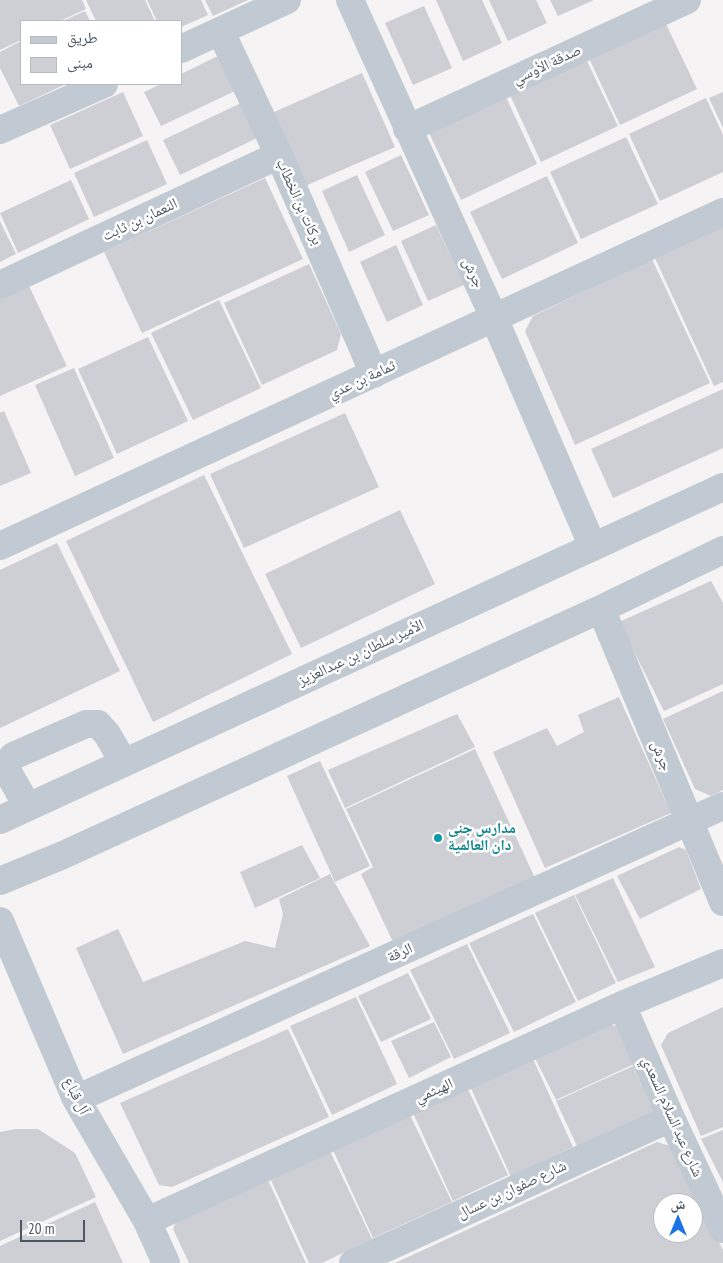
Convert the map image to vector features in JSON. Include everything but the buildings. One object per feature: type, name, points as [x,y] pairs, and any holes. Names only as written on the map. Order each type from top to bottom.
[{"type":"street","points":[[182,49],[287,0]]},
{"type":"street","name":"جرش","points":[[350,0],[494,318],[593,547]]},
{"type":"street","name":"صدقة الأوسي","points":[[407,129],[687,0]]},
{"type":"street","name":"بركات بن الخطاب","points":[[221,32],[279,155],[374,374]]},
{"type":"street","points":[[3,120],[101,85]]},
{"type":"street","name":"النعمان بن ثابت","points":[[0,285],[279,155]]},
{"type":"street","name":"ثمامة بن عدي","points":[[0,546],[723,212]]},
{"type":"street","name":"الأمير سلطان بن عبدالعزيز","points":[[0,820],[723,487]]},
{"type":"street","points":[[0,881],[601,609],[723,550]]},
{"type":"street","name":"جرش","points":[[601,609],[688,822],[723,902]]},
{"type":"street","points":[[28,807],[5,767],[13,756],[86,724],[98,724],[107,734],[124,763]]},
{"type":"street","name":"الرقة","points":[[76,1099],[723,806]]},
{"type":"street","name":"آل قباع","points":[[0,921],[76,1099],[147,1221],[166,1263]]},
{"type":"street","name":"الهيثمي","points":[[147,1221],[622,1005],[723,963]]},
{"type":"street","name":"شارع عبد السلام السعدي","points":[[622,1005],[671,1118],[723,1228]]},
{"type":"street","name":"شارع صفوان بن عسال","points":[[353,1263],[671,1118]]},
{"type":"place","name":"مدارس جنى دان العالمية","points":[[438,838]]}]
